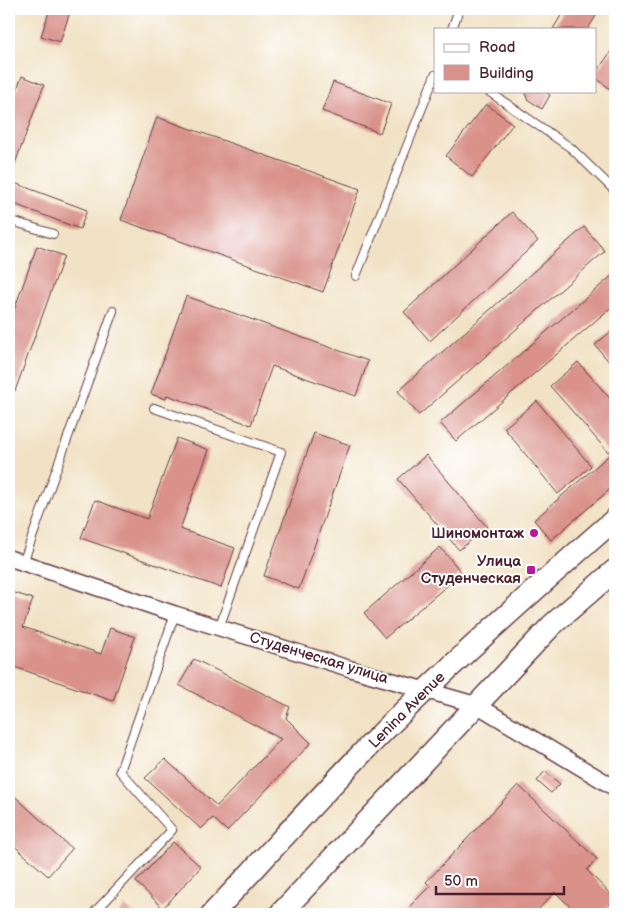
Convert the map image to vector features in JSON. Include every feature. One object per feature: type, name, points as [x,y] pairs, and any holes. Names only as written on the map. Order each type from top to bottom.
[{"type":"main road","name":"Lenina Avenue","points":[[212,914],[339,778],[426,690],[543,582],[615,519]]},
{"type":"main road","points":[[280,914],[552,625],[615,570]]},
{"type":"street","name":"Студенческая улица","points":[[16,561],[219,628],[477,705],[615,788]]},
{"type":"lane","points":[[452,28],[458,9]]},
{"type":"lane","points":[[356,276],[434,78]]},
{"type":"lane","points":[[489,92],[571,148],[615,191]]},
{"type":"lane","points":[[9,220],[53,234]]},
{"type":"lane","points":[[16,561],[113,311]]},
{"type":"lane","points":[[154,408],[281,452],[219,628]]},
{"type":"lane","points":[[93,914],[172,830],[120,771],[175,614]]},
{"type":"building","points":[[50,9],[71,9],[60,42],[41,36]]},
{"type":"building","points":[[565,9],[600,9],[589,28],[554,28]]},
{"type":"building","points":[[615,46],[615,93],[596,78],[596,73]]},
{"type":"building","points":[[22,76],[44,85],[9,180],[9,111]]},
{"type":"building","points":[[333,82],[391,104],[380,133],[322,111]]},
{"type":"building","points":[[525,92],[546,92],[550,95],[542,109],[527,99]]},
{"type":"building","points":[[486,104],[513,124],[472,177],[446,156]]},
{"type":"building","points":[[157,117],[360,189],[323,292],[121,220]]},
{"type":"building","points":[[9,181],[87,210],[80,229],[9,202]]},
{"type":"building","points":[[512,212],[538,241],[430,341],[404,312]]},
{"type":"building","points":[[584,227],[605,251],[419,415],[398,391]]},
{"type":"building","points":[[37,246],[64,256],[15,391],[9,389],[9,324]]},
{"type":"building","points":[[615,273],[615,304],[456,441],[440,423]]},
{"type":"building","points":[[186,296],[368,361],[356,396],[272,366],[251,425],[167,395],[166,399],[151,394]]},
{"type":"building","points":[[615,328],[615,369],[595,345]]},
{"type":"building","points":[[578,362],[615,404],[615,446],[608,452],[550,386]]},
{"type":"building","points":[[537,401],[591,466],[558,494],[504,428]]},
{"type":"building","points":[[314,433],[350,445],[299,589],[264,576]]},
{"type":"building","points":[[177,438],[209,450],[180,529],[235,548],[221,588],[81,538],[95,500],[147,519]]},
{"type":"building","points":[[615,450],[615,485],[551,540],[534,520]]},
{"type":"building","points":[[426,455],[487,527],[459,550],[398,479]]},
{"type":"building","points":[[440,547],[462,573],[385,638],[364,613]]},
{"type":"building","points":[[9,591],[33,599],[23,627],[101,654],[110,628],[135,637],[113,701],[9,665]]},
{"type":"building","points":[[194,659],[290,707],[286,718],[311,743],[227,831],[213,818],[201,829],[145,778],[165,759],[217,806],[281,739],[179,685]]},
{"type":"building","points":[[545,771],[560,784],[551,793],[537,781]]},
{"type":"building","points":[[518,785],[597,859],[587,870],[615,899],[601,914],[578,914],[555,892],[536,912],[538,914],[402,914],[430,886],[426,882]]},
{"type":"building","points":[[9,791],[72,849],[48,876],[9,841]]},
{"type":"building","points":[[173,842],[201,867],[163,908],[136,882]]},
{"type":"building","points":[[125,906],[134,914],[118,914]]},
{"type":"place","name":"Шиномонтаж","points":[[534,533]]},
{"type":"place","name":"Улица Студенческая","points":[[531,570]]}]
